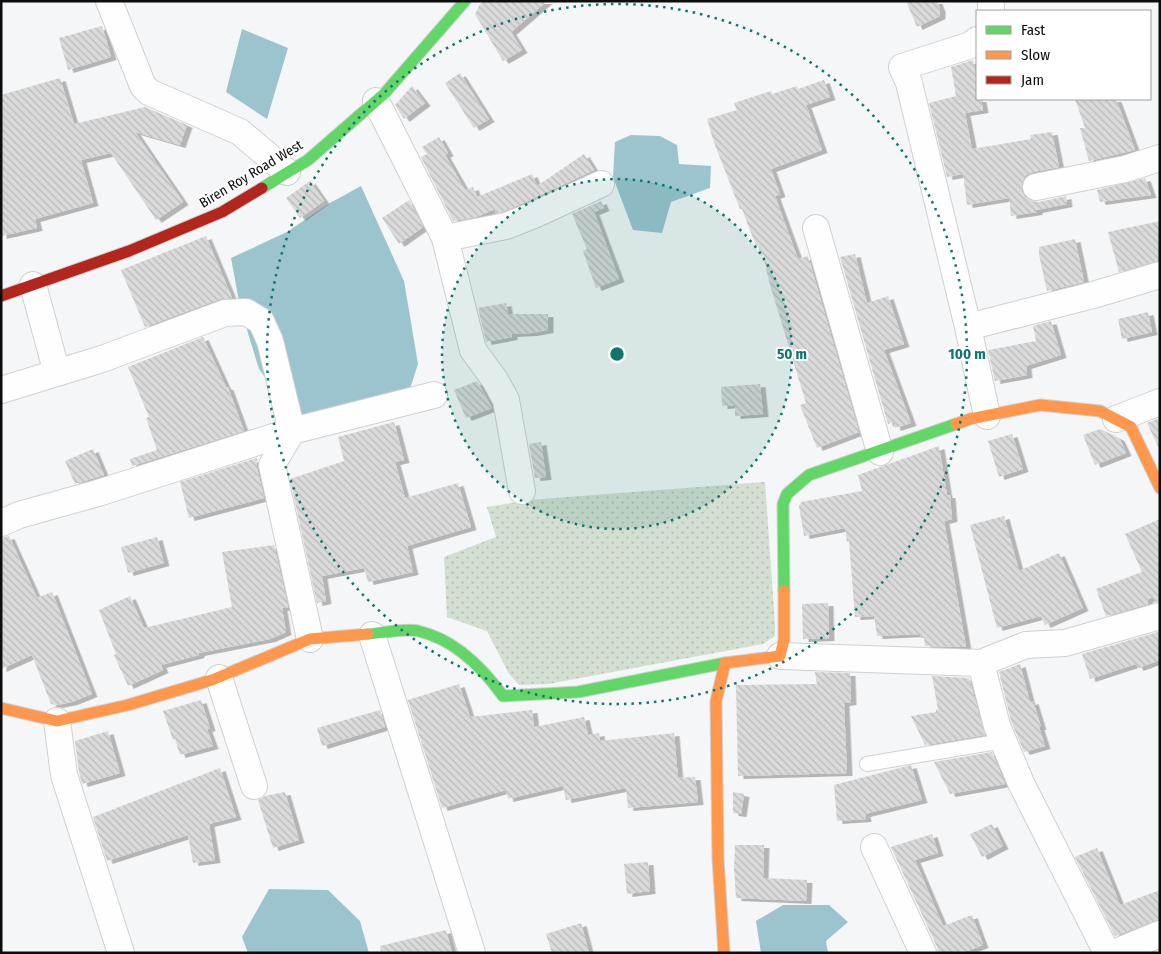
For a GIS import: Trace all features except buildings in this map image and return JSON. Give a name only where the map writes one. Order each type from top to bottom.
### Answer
[{"type":"street","points":[[109,1],[143,86],[149,92],[240,132],[287,172]]},
{"type":"street","name":"Biren Roy Road West","points":[[1,296],[130,251],[222,212],[308,160],[384,94],[466,1]]},
{"type":"street","points":[[976,41],[971,45],[902,67],[908,83],[968,327],[987,416]]},
{"type":"street","points":[[376,101],[445,238],[473,350],[495,380],[506,400],[522,491]]},
{"type":"street","points":[[1036,187],[1125,169],[1160,158]]},
{"type":"street","points":[[445,238],[506,226],[601,184]]},
{"type":"street","points":[[816,228],[880,452]]},
{"type":"street","points":[[968,327],[1093,295],[1160,274]]},
{"type":"street","points":[[33,285],[57,373]]},
{"type":"street","points":[[1,390],[102,359],[225,313],[246,312],[261,321],[270,341],[292,431],[272,465],[310,639]]},
{"type":"street","points":[[1,523],[292,431],[434,395]]},
{"type":"street","points":[[1116,419],[1160,402]]},
{"type":"street","points":[[780,656],[784,640],[783,504],[788,494],[809,475],[880,452],[970,419],[1040,405],[1100,411],[1131,427],[1160,488]]},
{"type":"street","points":[[1,708],[57,721],[128,705],[219,678],[310,639],[336,636],[372,635],[417,630],[450,643],[486,673],[504,696],[578,692],[725,663],[780,656],[981,663],[1026,645],[1065,643],[1160,616]]},
{"type":"street","points":[[372,635],[472,953]]},
{"type":"street","points":[[724,953],[718,859],[716,701],[725,663]]},
{"type":"street","points":[[981,663],[997,726],[1021,784],[1107,953]]},
{"type":"street","points":[[219,678],[254,786]]},
{"type":"street","points":[[57,721],[64,775],[121,953]]},
{"type":"street","points":[[874,847],[923,953]]},
{"type":"street","points":[[1114,953],[1160,934]]},
{"type":"lane","points":[[866,764],[1003,741]]},
{"type":"green space","points":[[765,482],[775,636],[763,644],[548,684],[519,685],[509,674],[487,631],[447,617],[444,557],[496,537],[487,507],[529,500]]},
{"type":"water","points":[[242,29],[288,48],[267,119],[226,92]]},
{"type":"water","points":[[631,135],[660,136],[677,145],[679,164],[711,166],[710,188],[671,202],[662,233],[633,230],[613,177],[615,142]]},
{"type":"water","points":[[361,186],[404,281],[418,364],[406,401],[294,417],[259,369],[240,307],[231,258],[287,232],[330,203]]},
{"type":"water","points":[[269,889],[328,890],[360,921],[369,953],[248,953],[242,937]]},
{"type":"water","points":[[783,905],[829,905],[848,922],[826,941],[828,953],[761,953],[756,921]]},
{"type":"traffic: fast","points":[[262,188],[308,160],[384,94],[465,1]]},
{"type":"traffic: fast","points":[[784,591],[783,504],[787,494],[809,475],[956,424]]},
{"type":"traffic: fast","points":[[368,634],[413,630],[444,640],[476,665],[503,696],[578,692],[725,663]]},
{"type":"traffic: slow","points":[[956,424],[970,419],[1040,405],[1100,411],[1131,427],[1160,488]]},
{"type":"traffic: slow","points":[[724,953],[718,859],[716,701],[725,663],[780,656],[784,640],[784,591]]},
{"type":"traffic: slow","points":[[1,708],[57,721],[128,705],[212,680],[310,639],[368,634]]},
{"type":"traffic: jam","points":[[1,296],[129,251],[222,212],[262,188]]}]
